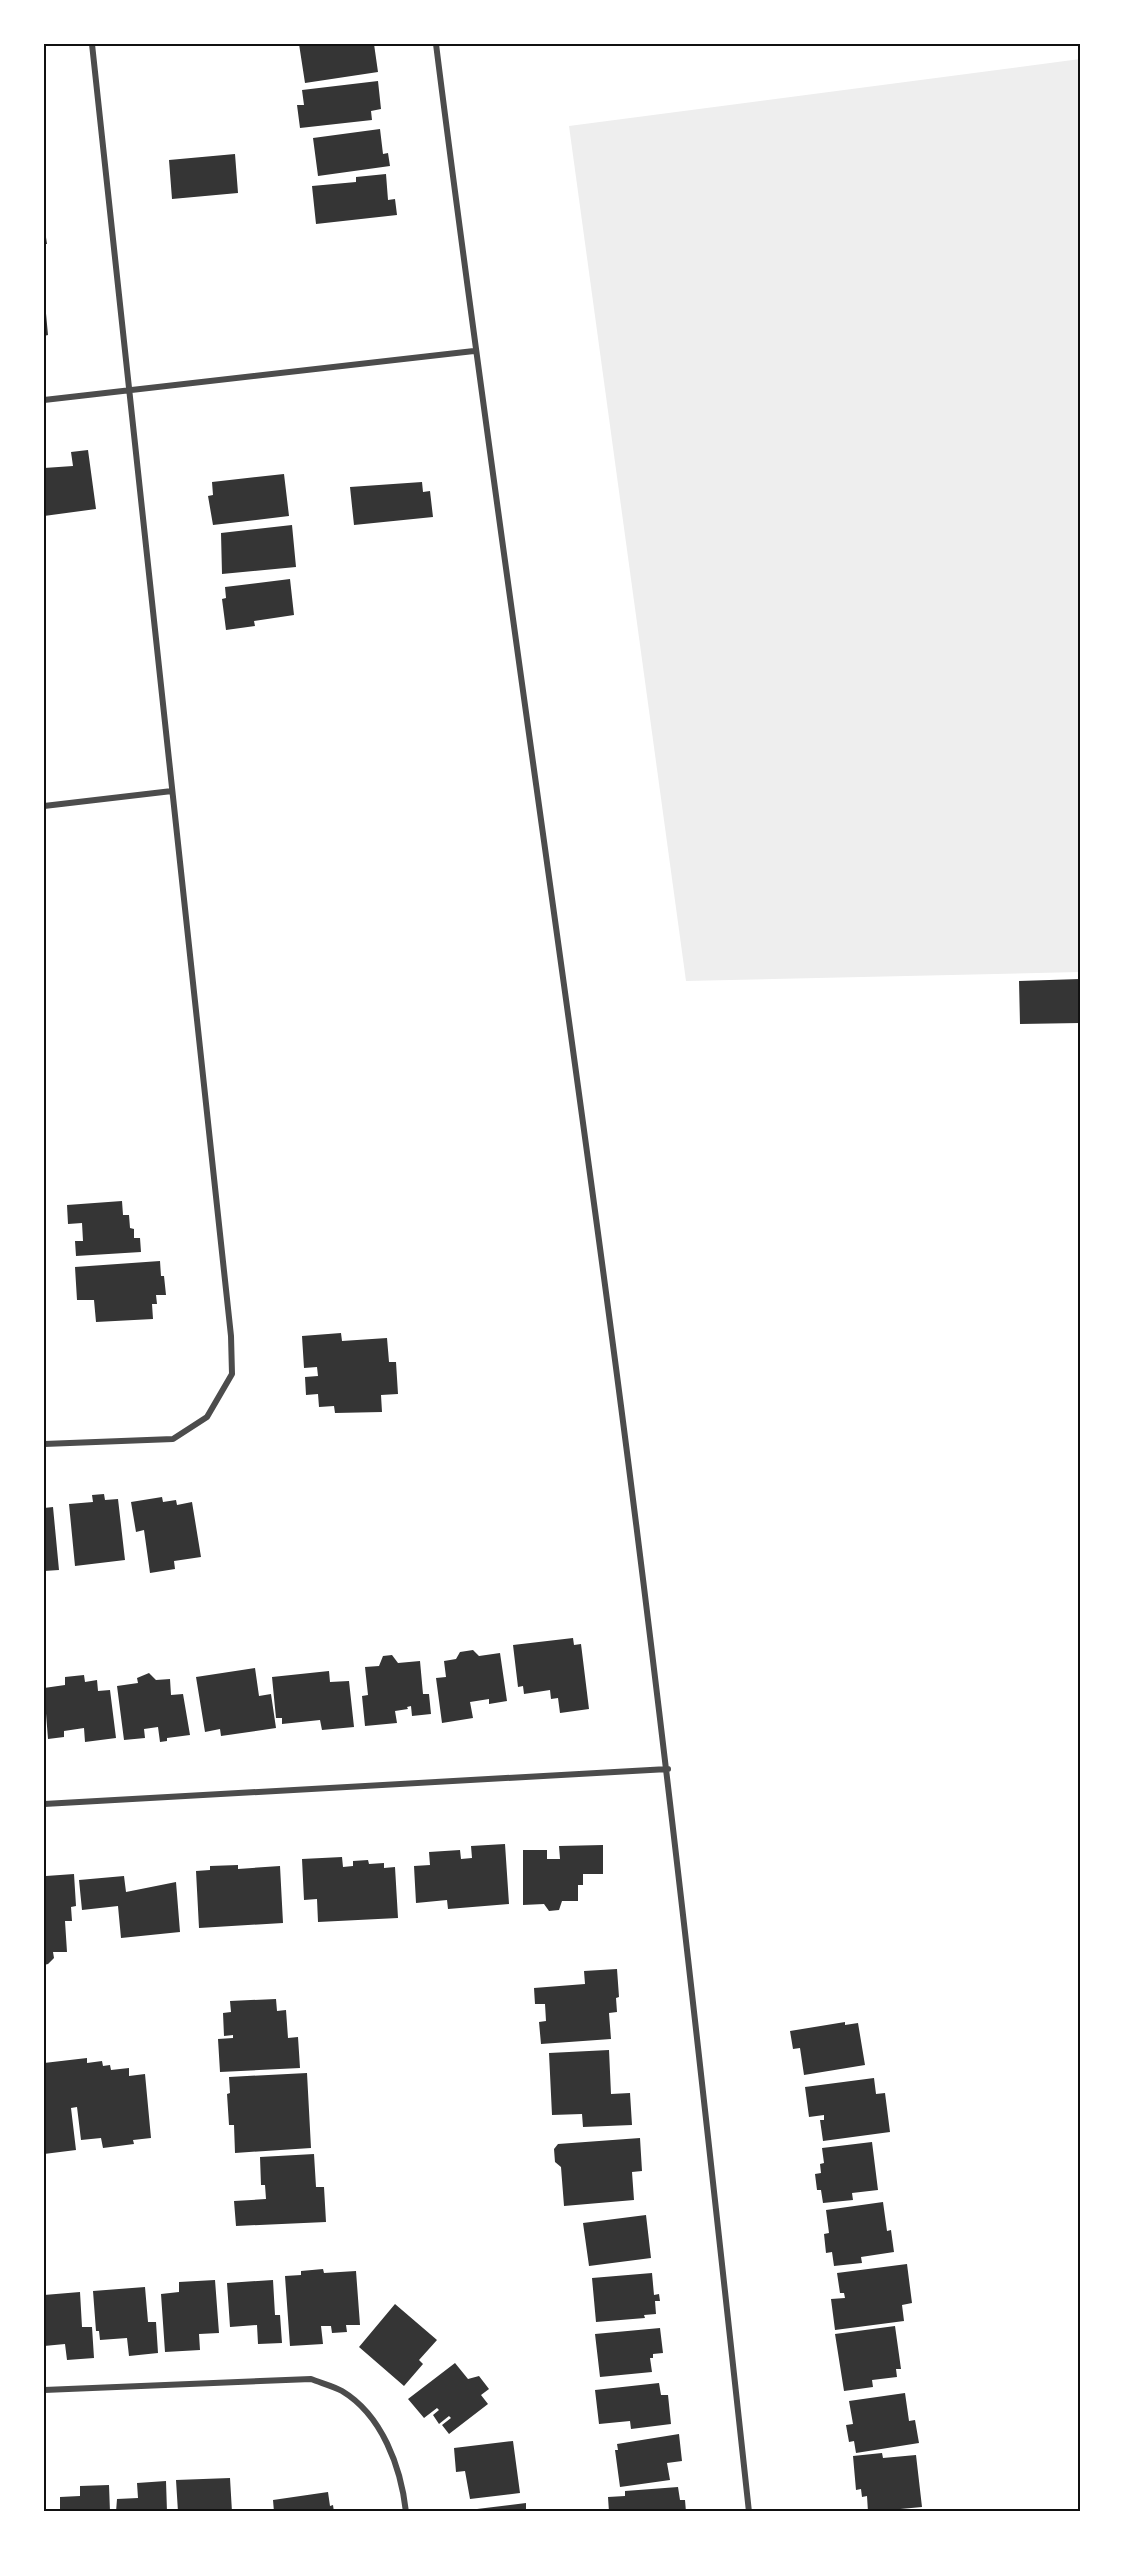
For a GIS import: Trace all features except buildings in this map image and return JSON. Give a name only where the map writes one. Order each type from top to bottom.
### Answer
[{"type":"street","points":[[44,1444],[173,1439],[207,1417],[232,1374],[229,1324],[92,44]]},
{"type":"street","points":[[436,44],[474,351],[616,1363],[668,1769],[749,2511]]},
{"type":"street","points":[[44,400],[474,351]]},
{"type":"street","points":[[44,806],[172,791]]},
{"type":"street","points":[[44,1804],[668,1769]]},
{"type":"street","points":[[44,2390],[311,2379],[342,2391],[368,2413],[389,2446],[406,2511]]},
{"type":"shaded area","points":[[1080,59],[1080,972],[686,981],[569,126]]}]
